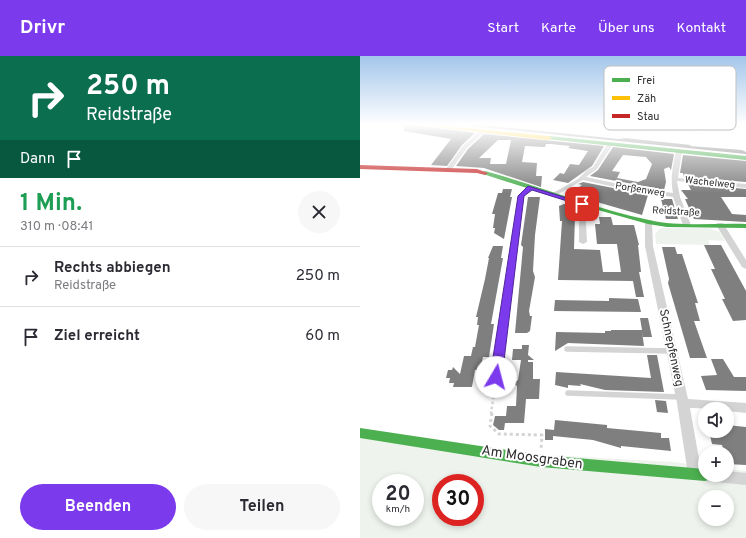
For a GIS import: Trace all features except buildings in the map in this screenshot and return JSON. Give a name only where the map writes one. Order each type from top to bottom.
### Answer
[{"type":"street","points":[[449,169],[465,147]]},
{"type":"street","points":[[553,195],[582,178],[589,171],[595,168],[608,147]]},
{"type":"street","points":[[644,147],[746,158]]},
{"type":"street","name":"Porßenweg","points":[[679,151],[674,169],[675,195],[687,225]]},
{"type":"street","name":"Reidstraße","points":[[360,167],[477,171],[582,204],[648,222],[687,225],[746,226]]},
{"type":"street","name":"Porßenweg","points":[[582,178],[633,189],[675,195]]},
{"type":"street","name":"Wachelweg","points":[[674,179],[746,186]]},
{"type":"street","points":[[496,377],[521,196],[531,188]]},
{"type":"street","points":[[582,204],[582,242]]},
{"type":"street","name":"Schnepfenweg","points":[[648,222],[649,246],[683,400],[698,459]]},
{"type":"street","points":[[720,225],[746,267]]},
{"type":"street","points":[[683,400],[746,408]]},
{"type":"street","name":"Am Moosgraben","points":[[360,433],[541,461],[698,475]]},
{"type":"street","name":"Am Moosgraben","points":[[734,478],[746,479]]},
{"type":"lane","points":[[567,349],[672,352]]},
{"type":"lane","points":[[568,393],[683,400]]},
{"type":"path","points":[[496,377],[490,426],[499,434],[542,435],[541,461]]},
{"type":"shaded area","points":[[710,228],[719,232],[725,241],[708,240],[710,245],[656,244],[655,234],[659,229]]},
{"type":"shaded area","points":[[360,428],[546,455],[674,462],[698,465],[698,482],[734,482],[734,470],[746,471],[746,538],[360,538]]},
{"type":"traffic: fast","points":[[643,147],[746,158]]},
{"type":"traffic: fast","points":[[485,173],[582,204],[648,222],[667,225],[746,226]]},
{"type":"traffic: fast","points":[[360,433],[541,461],[698,474]]},
{"type":"traffic: jam","points":[[360,167],[477,171],[485,173]]},
{"type":"route","points":[[496,377],[521,196],[531,188],[582,204]]}]
